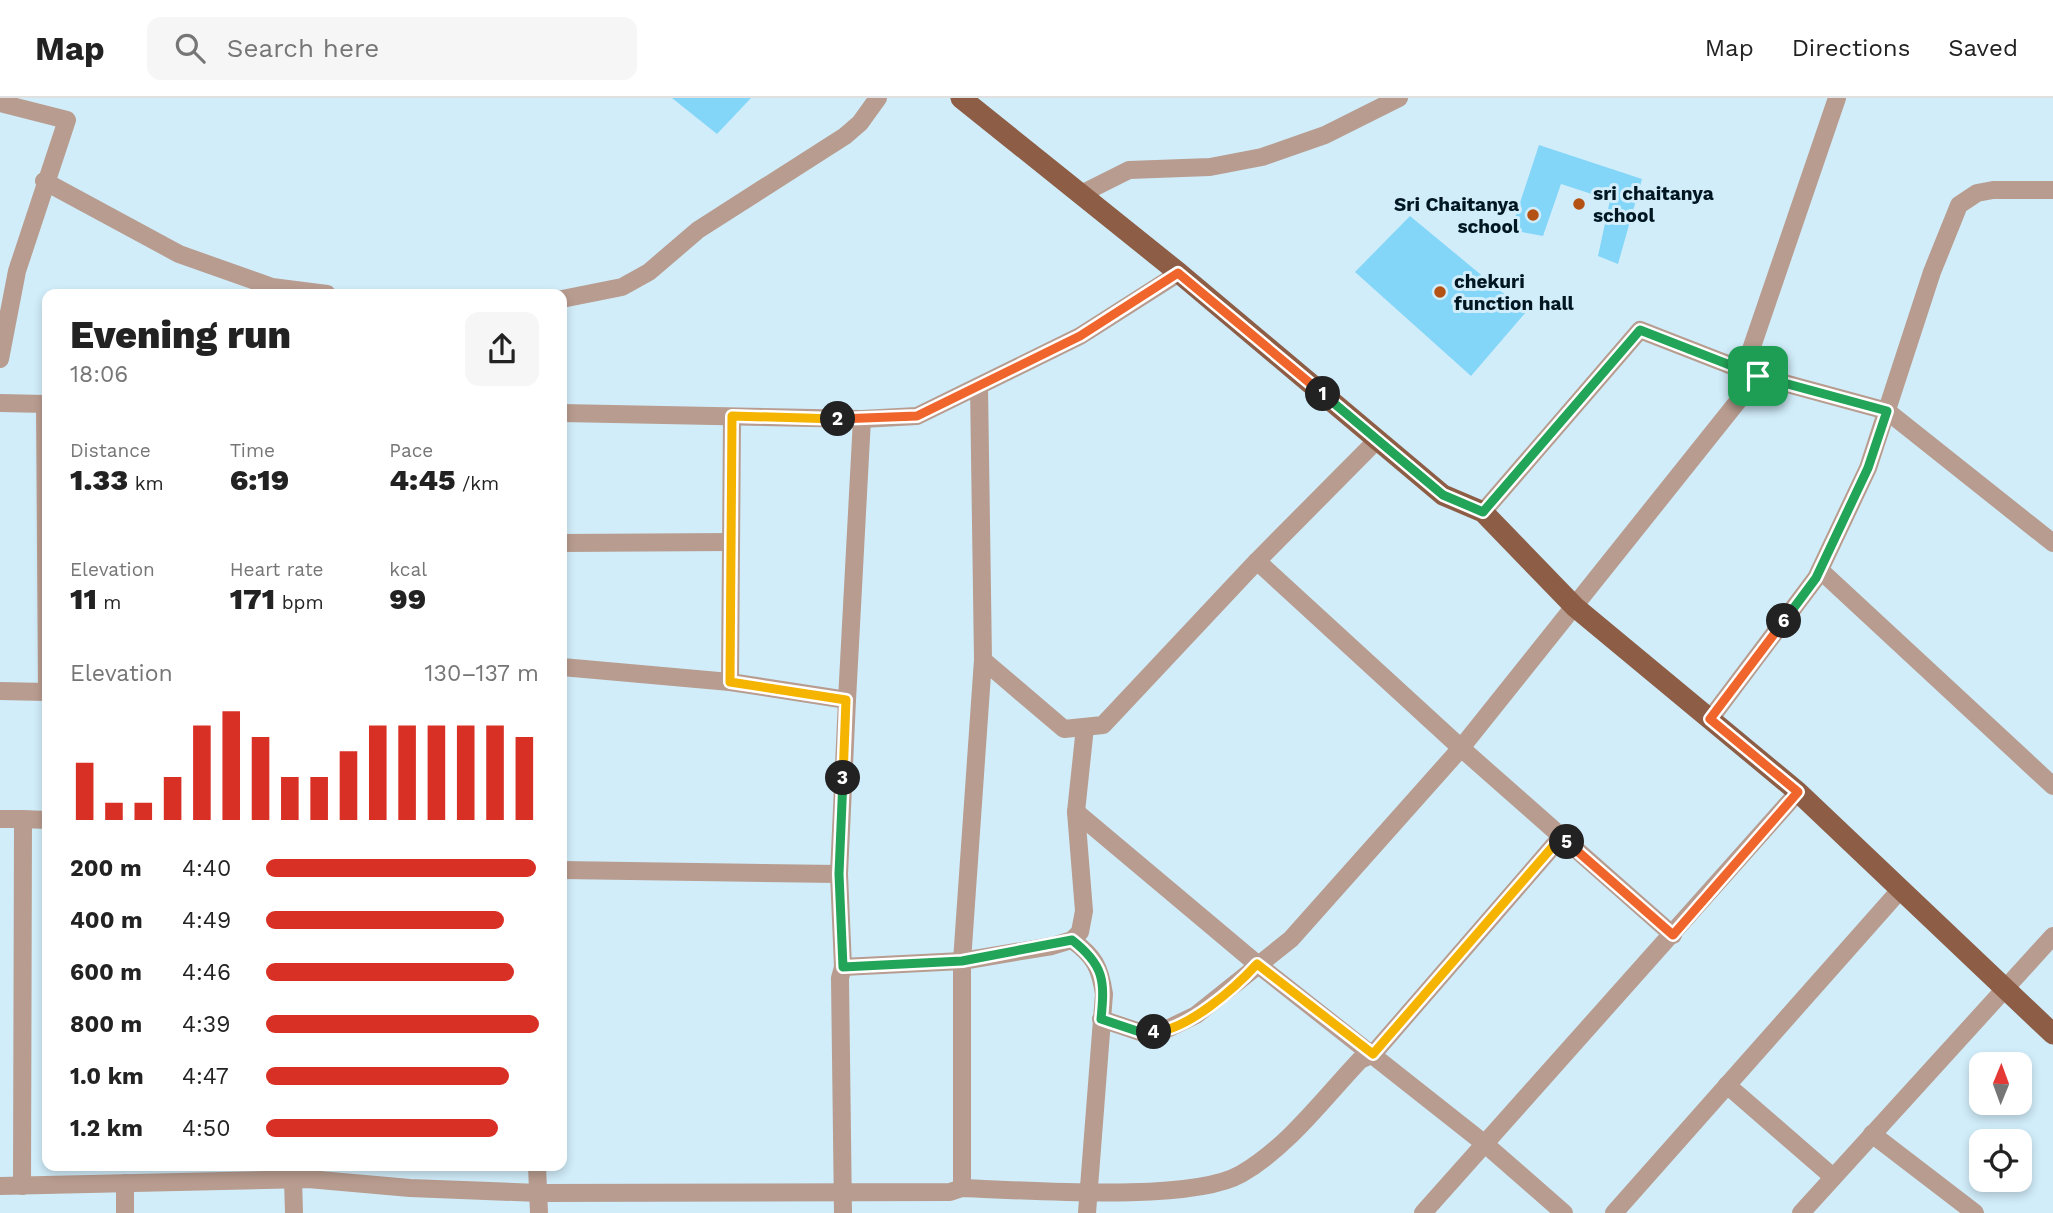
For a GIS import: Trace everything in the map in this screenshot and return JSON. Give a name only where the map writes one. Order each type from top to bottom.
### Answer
[{"type":"main road","points":[[961,98],[1178,273],[1443,495],[1483,512],[1575,607],[1798,792],[2053,1034]]},
{"type":"street","points":[[567,298],[622,287],[649,272],[698,230],[845,136],[860,122],[878,98]]},
{"type":"street","points":[[1081,194],[1129,170],[1210,167],[1262,157],[1325,135],[1399,98]]},
{"type":"street","points":[[1101,1019],[1143,1033],[1161,1032],[1196,1015],[1241,982],[1257,964],[1291,939],[1461,748],[1575,607],[1751,373],[1837,98]]},
{"type":"street","points":[[0,103],[66,120],[17,271],[0,359]]},
{"type":"street","points":[[44,181],[179,254],[272,287],[288,289]]},
{"type":"street","points":[[1710,719],[1820,570],[1868,468],[1932,272],[1959,205],[1977,193],[1993,190],[2053,190]]},
{"type":"street","points":[[567,413],[862,419],[917,416],[1080,336],[1178,273]]},
{"type":"street","points":[[1483,512],[1640,330],[1751,373],[1887,411],[2053,543]]},
{"type":"street","points":[[961,1188],[962,961],[984,660],[979,386]]},
{"type":"street","points":[[0,403],[42,404]]},
{"type":"street","points":[[730,682],[732,416]]},
{"type":"street","points":[[843,1213],[840,978],[843,967],[839,874],[862,419]]},
{"type":"street","points":[[984,660],[1064,729],[1103,725],[1257,561],[1377,440]]},
{"type":"street","points":[[567,543],[731,542]]},
{"type":"street","points":[[1257,561],[1461,748],[1673,935]]},
{"type":"street","points":[[1820,570],[2053,786]]},
{"type":"street","points":[[567,667],[730,682],[846,700]]},
{"type":"street","points":[[0,691],[42,692]]},
{"type":"street","points":[[843,967],[962,961],[1072,940],[1080,932],[1084,911],[1076,812],[1085,727]]},
{"type":"street","points":[[1423,1213],[1798,792]]},
{"type":"street","points":[[1076,812],[1257,964],[1485,1144],[1564,1213]]},
{"type":"street","points":[[0,819],[42,820]]},
{"type":"street","points":[[22,1186],[23,819]]},
{"type":"street","points":[[0,1186],[125,1183],[172,1174],[303,1174],[410,1188],[539,1193],[950,1192],[961,1188],[1087,1191],[1190,1188],[1217,1184],[1241,1174],[1273,1151],[1360,1060],[1373,1054],[1561,837]]},
{"type":"street","points":[[567,870],[839,874]]},
{"type":"street","points":[[1614,1213],[1901,889]]},
{"type":"street","points":[[1801,1213],[2053,936]]},
{"type":"street","points":[[1072,940],[1093,956],[1100,971],[1104,994],[1087,1213]]},
{"type":"street","points":[[1727,1086],[1833,1177]]},
{"type":"street","points":[[1872,1134],[1976,1213]]},
{"type":"street","points":[[537,1171],[539,1213]]},
{"type":"street","points":[[294,1213],[303,1174]]},
{"type":"street","points":[[125,1183],[125,1213]]},
{"type":"building","points":[[672,98],[751,98],[717,134]]},
{"type":"building","name":"Sri Chaitanya school","points":[[1539,145],[1642,179],[1618,264],[1598,256],[1610,200],[1561,184],[1543,236],[1511,230]]},
{"type":"building","name":"chekuri function hall","points":[[1410,216],[1526,312],[1471,376],[1355,272]]},
{"type":"place","name":"sri chaitanya school","points":[[1579,204]]},
{"type":"place","name":"Sri Chaitanya school","points":[[1533,215]]},
{"type":"place","name":"chekuri function hall","points":[[1440,292]]},
{"type":"route","points":[[1178,273],[1443,495],[1483,512],[1640,330],[1758,376],[1887,411],[1868,468],[1816,578],[1710,719],[1798,792],[1673,935],[1561,837],[1373,1054],[1257,964],[1241,982],[1196,1015],[1161,1032],[1143,1033],[1101,1019],[1104,994],[1100,971],[1093,956],[1072,940],[1052,946],[962,961],[843,967],[839,874],[846,700],[730,682],[732,416],[862,419],[917,416],[1080,336],[1178,273]]}]
